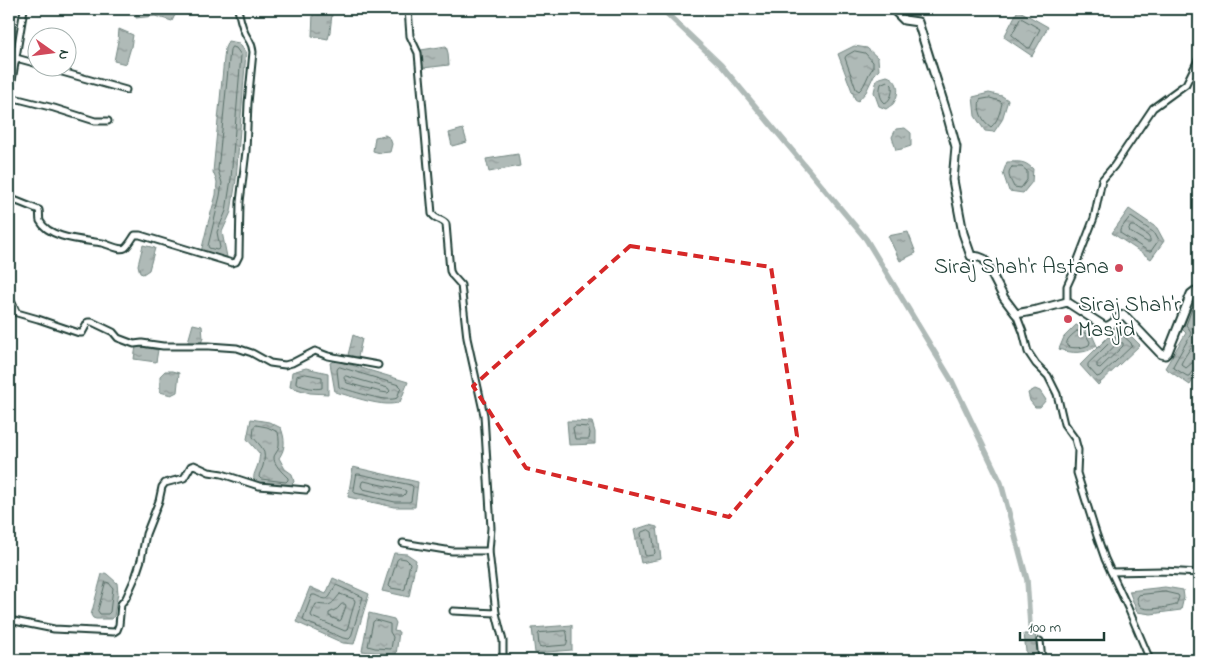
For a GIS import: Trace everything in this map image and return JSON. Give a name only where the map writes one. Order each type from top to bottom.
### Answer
[{"type":"street","points":[[24,9],[9,98],[54,108],[95,121],[108,121]]},
{"type":"street","points":[[9,198],[39,210],[41,222],[50,231],[69,238],[104,243],[120,249],[125,248],[135,235],[140,235],[232,263],[236,262],[239,256],[240,202],[246,151],[253,52],[252,44],[247,37],[238,9]]},
{"type":"street","points":[[408,9],[410,36],[418,53],[432,214],[435,218],[446,224],[450,271],[461,285],[467,338],[484,414],[491,528],[489,551],[496,613],[503,641],[503,660]]},
{"type":"street","points":[[893,9],[904,20],[918,23],[947,114],[956,147],[953,180],[963,233],[971,256],[984,259],[1004,298],[1016,314],[1028,352],[1036,364],[1048,376],[1057,394],[1064,424],[1075,438],[1078,450],[1079,478],[1100,544],[1150,660]]},
{"type":"street","points":[[16,58],[28,61]]},
{"type":"street","points":[[1068,302],[1067,286],[1094,218],[1102,180],[1114,166],[1153,108],[1186,84],[1199,58]]},
{"type":"street","points":[[78,76],[126,90]]},
{"type":"street","points":[[1016,314],[1068,302],[1104,326],[1110,326],[1121,315],[1124,315],[1161,354],[1165,355],[1168,352],[1191,294],[1194,291],[1199,293]]},
{"type":"street","points":[[9,299],[17,313],[82,334],[88,322],[92,322],[113,332],[118,338],[134,344],[237,348],[270,362],[285,365],[315,351],[328,356],[378,366]]},
{"type":"street","points":[[9,620],[54,629],[114,632],[117,630],[121,604],[126,598],[135,578],[146,534],[159,501],[162,487],[165,483],[184,478],[191,466],[198,466],[209,472],[222,474],[259,486],[306,490]]},
{"type":"street","points":[[402,543],[452,551],[489,551]]},
{"type":"street","points":[[1111,572],[1163,571],[1199,573]]},
{"type":"street","points":[[453,611],[496,613]]},
{"type":"street","points":[[1040,641],[1042,660]]},
{"type":"highlighted area","points":[[630,246],[771,267],[797,436],[729,517],[526,468],[473,386]]},
{"type":"water","points":[[136,9],[178,9],[172,21],[155,16],[136,18]]},
{"type":"water","points":[[1018,10],[1048,27],[1032,56],[1004,37]]},
{"type":"water","points":[[313,13],[332,14],[328,39],[312,36]]},
{"type":"water","points":[[119,29],[133,35],[126,64],[114,61]]},
{"type":"water","points":[[228,41],[239,43],[246,53],[236,180],[231,212],[222,232],[227,257],[201,252],[216,195],[217,182],[213,172],[225,48]]},
{"type":"water","points":[[446,46],[449,65],[423,68],[421,50]]},
{"type":"water","points":[[854,46],[867,48],[878,58],[879,70],[874,75],[866,92],[858,101],[855,99],[838,54]]},
{"type":"water","points":[[887,76],[894,81],[898,92],[893,104],[886,109],[879,106],[874,92],[877,79]]},
{"type":"water","points":[[989,93],[1002,96],[1008,100],[1002,120],[994,132],[985,131],[975,116],[973,97]]},
{"type":"water","points":[[905,128],[911,133],[911,146],[896,150],[892,137],[896,129]]},
{"type":"water","points":[[463,129],[467,142],[452,146],[449,133]]},
{"type":"water","points":[[385,135],[390,138],[392,144],[390,152],[380,153],[373,151],[375,137]]},
{"type":"water","points":[[518,154],[520,166],[489,172],[486,159]]},
{"type":"water","points":[[1007,162],[1024,163],[1033,169],[1032,182],[1023,193],[1009,191],[1003,173]]},
{"type":"water","points":[[1129,209],[1157,228],[1164,241],[1151,259],[1112,233]]},
{"type":"water","points":[[908,232],[916,253],[900,261],[888,236]]},
{"type":"water","points":[[143,245],[155,248],[149,270],[143,274],[140,273],[138,265]]},
{"type":"water","points":[[1190,300],[1199,305],[1199,370],[1190,385],[1165,368],[1186,333],[1180,327]]},
{"type":"water","points":[[193,324],[202,326],[203,338],[200,346],[187,345]]},
{"type":"water","points":[[1076,325],[1089,328],[1097,346],[1088,351],[1078,352],[1059,349],[1064,337]]},
{"type":"water","points":[[1120,325],[1140,345],[1098,385],[1080,365]]},
{"type":"water","points":[[353,335],[362,339],[358,357],[348,355]]},
{"type":"water","points":[[136,346],[158,350],[156,362],[134,359]]},
{"type":"water","points":[[335,360],[408,382],[400,402],[394,404],[377,403],[335,392],[330,363]]},
{"type":"water","points":[[306,368],[328,373],[328,394],[310,393],[290,387],[292,372]]},
{"type":"water","points":[[165,371],[179,373],[177,392],[171,395],[160,392],[160,376]]},
{"type":"water","points":[[1035,389],[1040,391],[1046,400],[1040,407],[1035,407],[1030,401],[1028,393]]},
{"type":"water","points":[[251,419],[269,422],[281,428],[284,443],[283,451],[279,458],[285,469],[292,474],[294,482],[288,488],[255,483],[254,476],[260,454],[247,439]]},
{"type":"water","points":[[567,421],[592,422],[595,432],[595,444],[569,445]]},
{"type":"water","points":[[353,467],[418,482],[415,507],[394,507],[348,497]]},
{"type":"water","points":[[649,525],[657,527],[661,559],[641,563],[634,530]]},
{"type":"water","points":[[394,553],[407,554],[416,560],[409,597],[382,591]]},
{"type":"water","points":[[105,573],[117,583],[118,593],[114,616],[112,619],[96,619],[91,615],[102,574]]},
{"type":"water","points":[[333,578],[369,594],[354,644],[343,643],[296,622],[310,587],[326,594]]},
{"type":"water","points":[[1165,587],[1183,590],[1184,597],[1181,610],[1151,614],[1137,612],[1129,591]]},
{"type":"water","points":[[369,613],[394,619],[396,623],[394,631],[399,632],[396,655],[362,651]]},
{"type":"water","points":[[572,625],[572,650],[535,653],[532,628]]},
{"type":"water","points":[[1024,634],[1035,634],[1039,660],[1027,660]]},
{"type":"waterway","points":[[662,9],[721,65],[866,239],[952,381],[1001,483],[1027,580],[1031,640]]},
{"type":"place","name":"Siraj Shah'r Astana","points":[[1119,268]]},
{"type":"place","name":"Siraj Shah'r Masjid","points":[[1068,319]]}]
